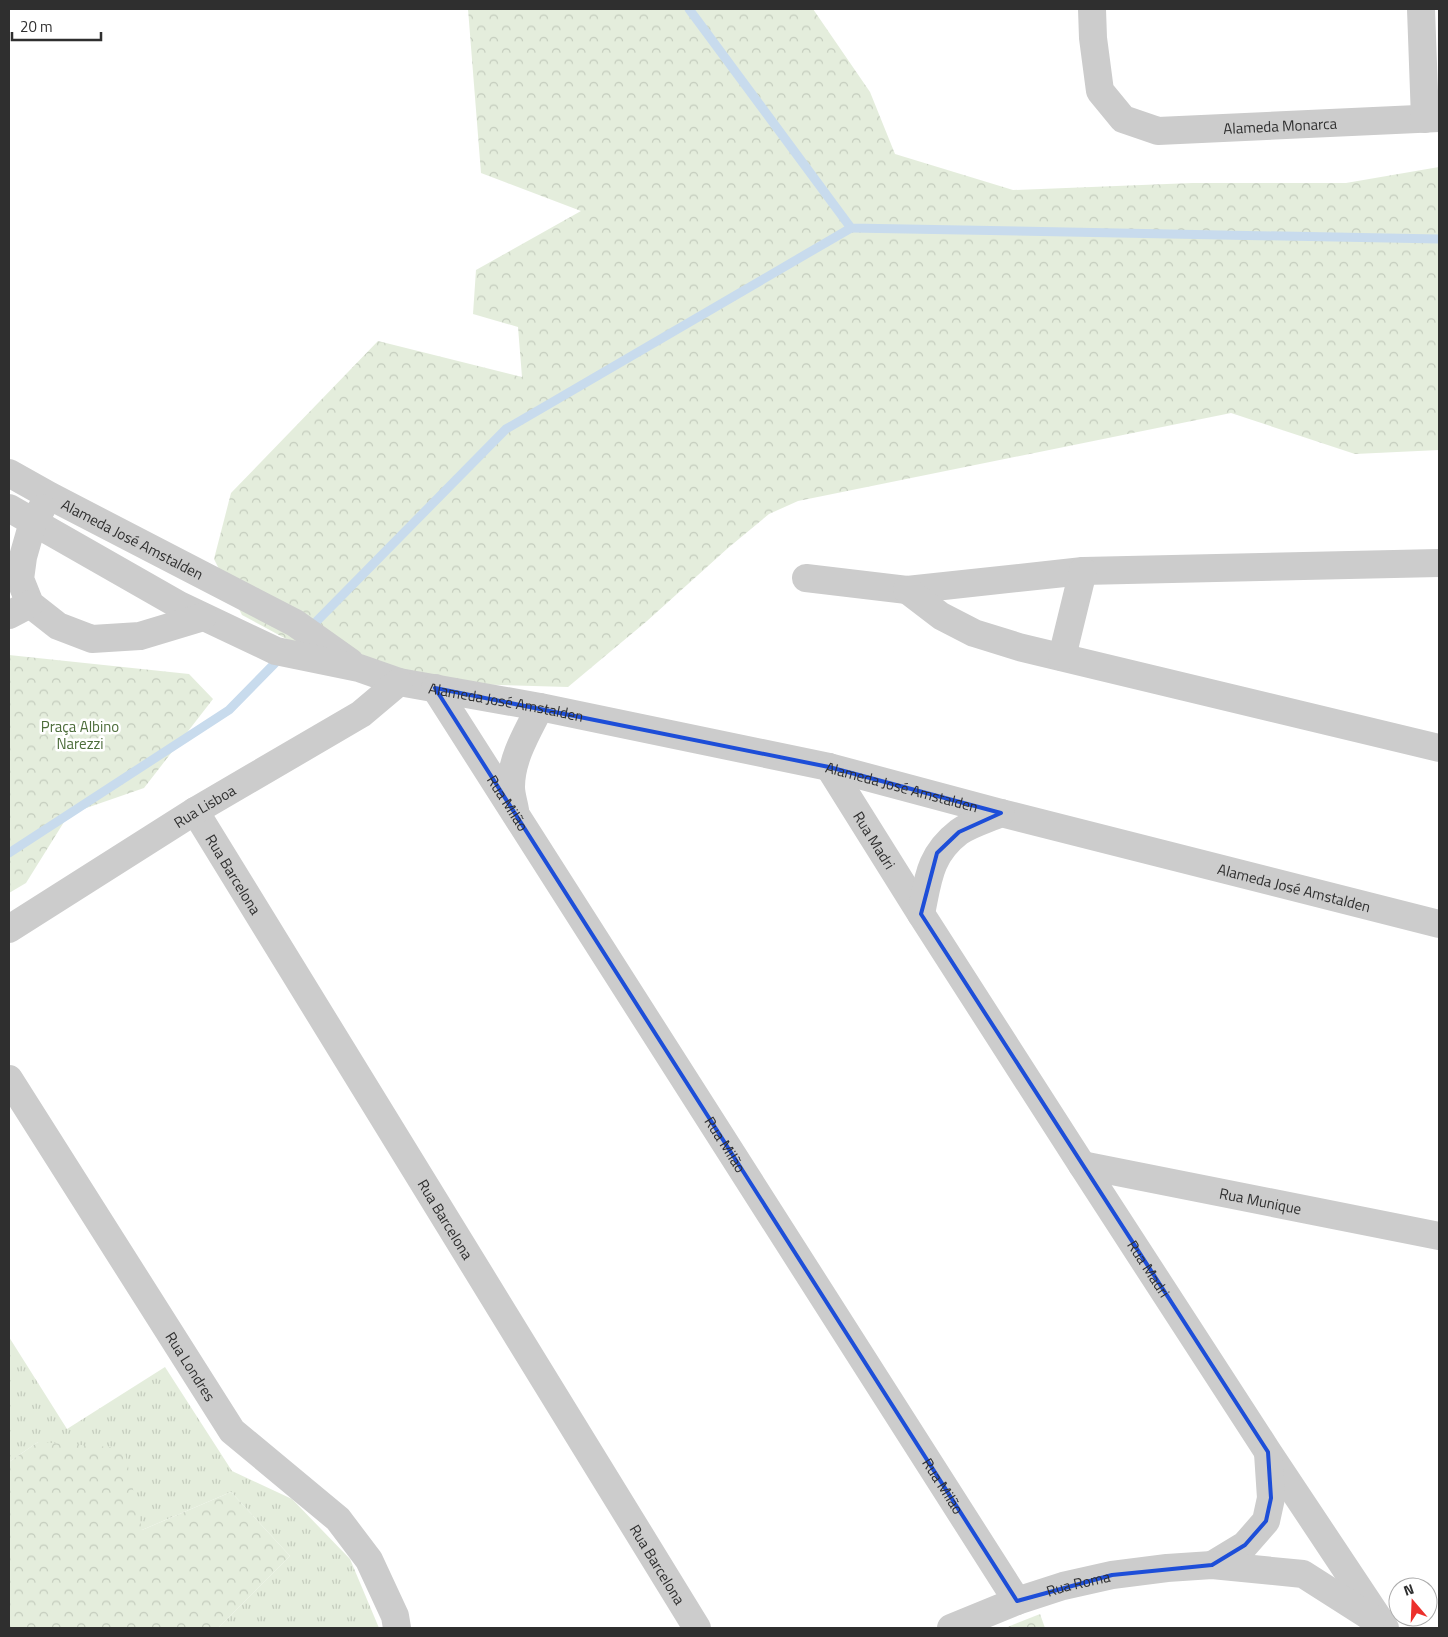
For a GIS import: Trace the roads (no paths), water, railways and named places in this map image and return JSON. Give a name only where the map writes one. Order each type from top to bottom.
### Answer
[{"type":"street","name":"Alameda Monarca","points":[[1092,9],[1093,38],[1100,91],[1123,119],[1158,131],[1432,119]]},
{"type":"street","points":[[1421,9],[1432,119]]},
{"type":"street","name":"Alameda José Amstalden","points":[[9,472],[50,496],[295,623],[359,668]]},
{"type":"street","points":[[50,496],[33,522],[23,557],[20,579],[20,609],[92,639],[140,636],[203,616]]},
{"type":"street","name":"Alameda José Amstalden","points":[[9,508],[179,605],[276,651],[359,668],[399,682],[540,707],[829,767],[1001,813],[1439,924]]},
{"type":"street","points":[[806,578],[907,590],[1083,571],[1439,563]]},
{"type":"street","points":[[1062,657],[1083,571]]},
{"type":"street","points":[[179,605],[198,573]]},
{"type":"street","points":[[907,590],[941,616],[974,633],[1019,648],[1439,748]]},
{"type":"street","name":"Rua Lisboa","points":[[9,929],[195,811],[361,714],[399,682]]},
{"type":"street","name":"Rua Milão","points":[[435,688],[1017,1601]]},
{"type":"street","points":[[515,812],[511,786],[516,761],[523,741],[540,707]]},
{"type":"street","name":"Rua Madri","points":[[829,767],[1082,1165],[1382,1625]]},
{"type":"street","name":"Rua Barcelona","points":[[195,811],[697,1628]]},
{"type":"street","points":[[921,914],[929,872],[937,853],[960,832],[1001,813]]},
{"type":"street","name":"Rua Londres","points":[[9,1079],[232,1431],[338,1519],[369,1560],[395,1616],[397,1628]]},
{"type":"street","name":"Rua Munique","points":[[1082,1165],[1439,1236]]},
{"type":"street","name":"Rua Roma","points":[[1212,1565],[1245,1545],[1266,1521],[1271,1498],[1268,1452]]},
{"type":"street","name":"Rua Roma","points":[[951,1628],[1017,1601],[1063,1586],[1112,1575],[1212,1565],[1303,1574],[1382,1625]]},
{"type":"waterway","points":[[689,9],[851,228],[1439,239]]},
{"type":"waterway","points":[[308,630],[506,429],[851,228]]},
{"type":"waterway","points":[[9,853],[229,710],[281,657]]},
{"type":"park label","name":"Praça Albino Narezzi","points":[[80,734]]}]
